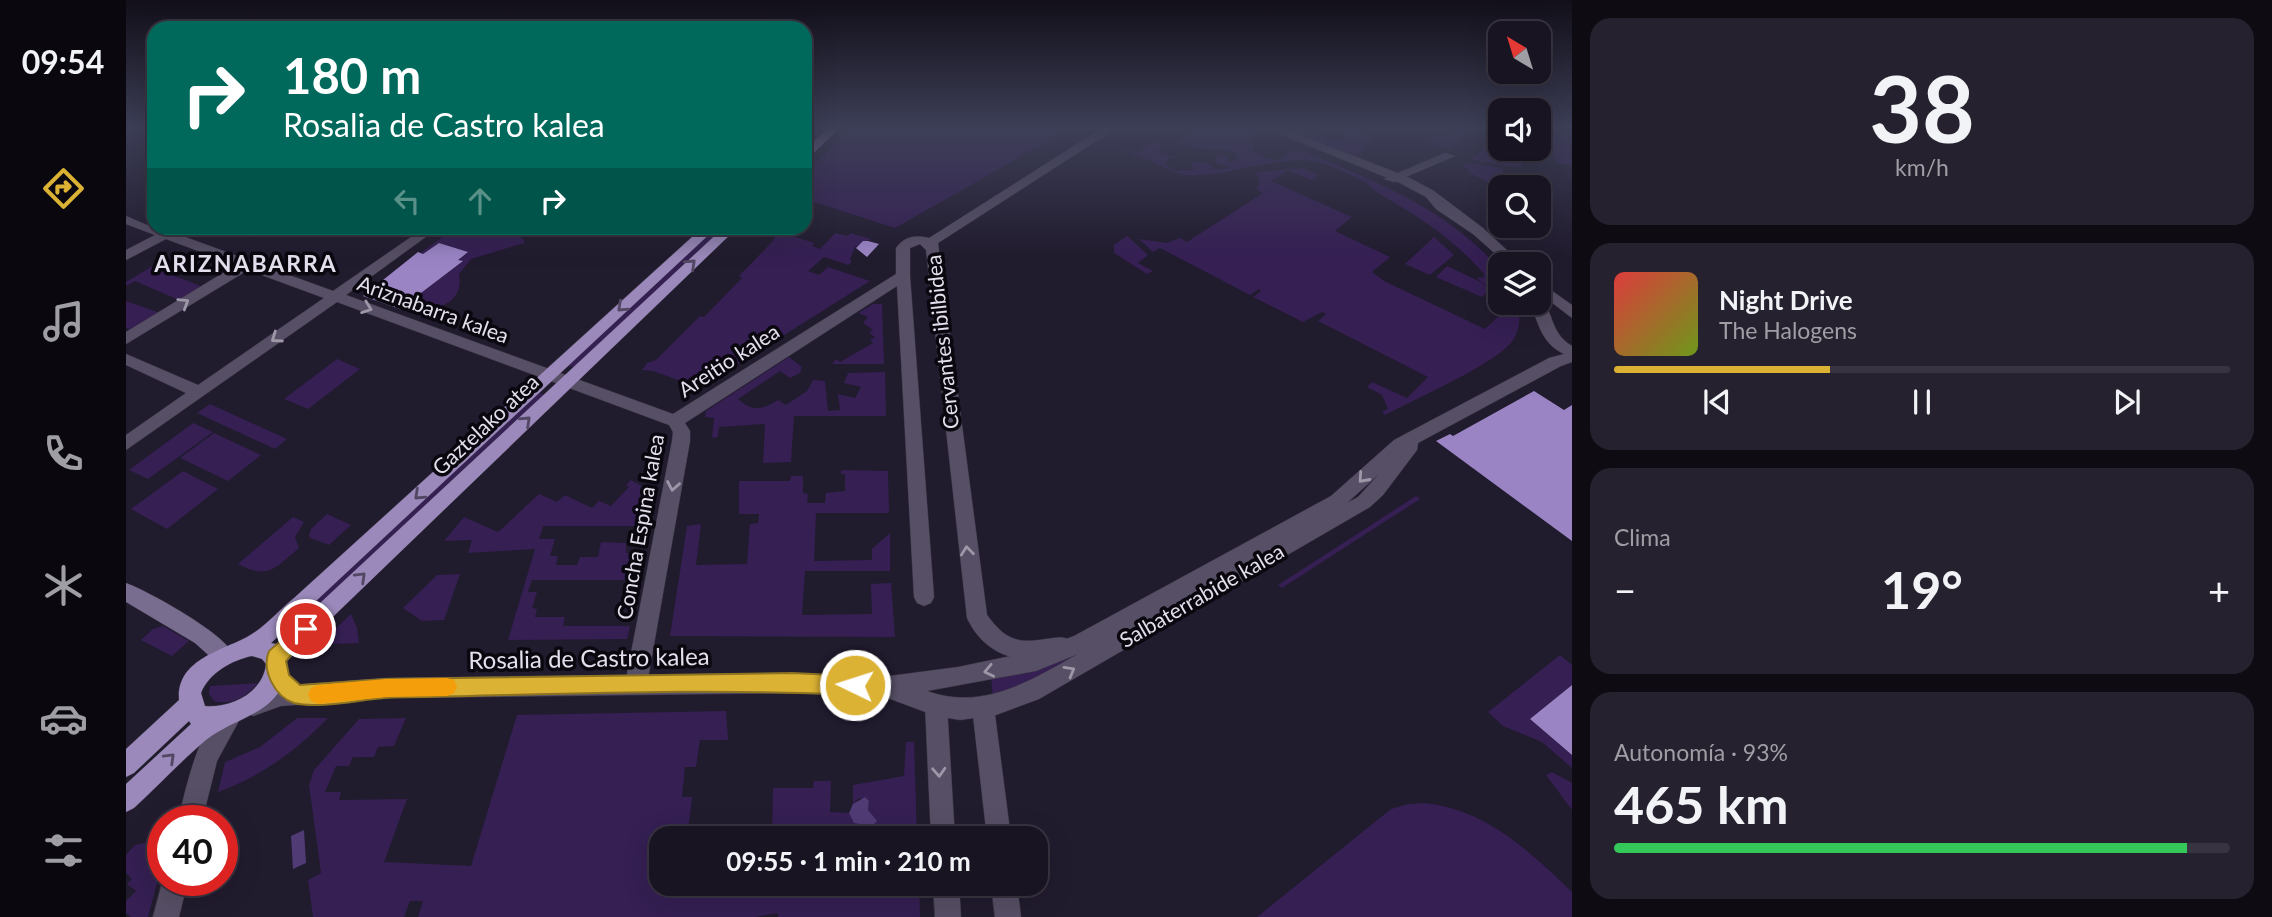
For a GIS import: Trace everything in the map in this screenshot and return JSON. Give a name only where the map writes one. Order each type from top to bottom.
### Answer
[{"type":"main road","name":"Gaztelako atea","points":[[252,646],[701,235]]},
{"type":"main road","name":"Gaztelako atea","points":[[276,665],[723,235]]},
{"type":"main road","points":[[126,592],[202,636],[223,655]]},
{"type":"main road","points":[[126,765],[190,705],[195,682],[206,667],[223,655],[252,646],[271,651],[276,665],[266,692],[252,706],[223,718],[196,734],[126,800]]},
{"type":"main road","points":[[190,705],[199,716],[223,718]]},
{"type":"street","points":[[936,240],[1046,170]]},
{"type":"street","points":[[1372,170],[1393,178],[1450,211],[1502,252]]},
{"type":"street","points":[[1393,178],[1414,170]]},
{"type":"street","name":"Ariznabarra kalea","points":[[126,220],[147,225]]},
{"type":"street","points":[[126,256],[164,235]]},
{"type":"street","name":"Ariznabarra kalea","points":[[180,235],[247,264],[568,382]]},
{"type":"street","points":[[126,443],[422,235]]},
{"type":"street","name":"Cervantes ibilbidea","points":[[924,597],[903,276],[905,245],[922,240],[932,245],[976,618],[996,641],[1013,651],[1082,643]]},
{"type":"street","points":[[126,339],[247,264]]},
{"type":"street","name":"Areitio kalea","points":[[568,382],[675,421],[903,276]]},
{"type":"street","points":[[1551,297],[1572,316]]},
{"type":"street","points":[[1542,315],[1545,331],[1566,355]]},
{"type":"street","points":[[1545,322],[1572,316]]},
{"type":"street","name":"Salbaterrabide kalea","points":[[958,677],[1036,661],[1082,643],[1337,501],[1353,489],[1389,452],[1566,355]]},
{"type":"street","points":[[126,359],[198,392]]},
{"type":"street","name":"Concha Espina kalea","points":[[636,684],[681,441],[682,431],[675,421]]},
{"type":"street","name":"Salbaterrabide kalea","points":[[972,708],[1031,692],[1364,502],[1377,490],[1416,438]]},
{"type":"street","points":[[276,665],[284,685],[296,694]]},
{"type":"street","name":"Rosalia de Castro kalea","points":[[252,706],[296,694],[410,687],[799,683],[883,687],[958,677]]},
{"type":"street","name":"Rosalia de Castro kalea","points":[[883,687],[911,694],[936,705],[972,708]]},
{"type":"street","points":[[936,705],[942,826]]},
{"type":"street","points":[[972,708],[997,826]]},
{"type":"street","points":[[194,805],[206,757],[223,718]]},
{"type":"street","points":[[166,917],[171,896]]},
{"type":"street","points":[[947,896],[948,917]]},
{"type":"street","points":[[1005,896],[1008,917]]},
{"type":"shaded area","points":[[812,170],[998,170],[895,228],[812,201]]},
{"type":"shaded area","points":[[1171,170],[1177,171],[1235,170],[1215,174],[1183,175]]},
{"type":"shaded area","points":[[1282,170],[1307,170],[1318,175],[1311,180],[1288,170],[1271,181],[1352,217],[1335,231],[1390,257],[1372,272],[1384,281],[1485,329],[1500,315],[1519,315],[1513,340],[1491,359],[1385,415],[1382,412],[1388,409],[1382,395],[1367,387],[1372,382],[1407,398],[1428,377],[1318,321],[1326,314],[1322,312],[1303,322],[1253,297],[1261,291],[1259,289],[1250,295],[1160,248],[1153,252],[1139,239],[1167,243],[1180,238],[1187,242],[1263,193],[1256,189],[1260,182],[1256,172]]},
{"type":"shaded area","points":[[1338,170],[1347,170],[1408,198],[1457,230],[1488,257],[1488,288],[1477,278],[1484,277],[1484,274],[1448,239],[1361,180]]},
{"type":"shaded area","points":[[1503,170],[1505,175],[1488,175],[1488,182],[1467,172]]},
{"type":"shaded area","points":[[835,233],[848,236],[851,233],[871,239],[855,247],[849,265],[824,257],[808,271],[819,275],[828,267],[870,281],[700,388],[653,371],[642,370],[647,363],[656,360],[700,316],[704,317],[742,278],[739,276],[773,241],[773,236],[789,235],[814,243],[812,246],[820,249]]},
{"type":"shaded area","points":[[445,235],[513,235],[524,240],[524,243],[471,259],[459,274],[457,294],[444,305],[435,308],[405,305],[462,262],[458,260],[467,252],[439,243],[423,254],[420,253]]},
{"type":"shaded area","points":[[708,235],[715,235],[574,367],[564,366]]},
{"type":"shaded area","points":[[1127,236],[1148,255],[1138,263],[1153,271],[1147,274],[1114,253],[1114,245]]},
{"type":"shaded area","points":[[1434,237],[1454,255],[1430,275],[1405,264]]},
{"type":"shaded area","points":[[1447,266],[1481,282],[1488,291],[1482,297],[1436,277]]},
{"type":"shaded area","points":[[151,267],[201,286],[179,300],[135,281],[126,286],[126,282]]},
{"type":"shaded area","points":[[126,301],[158,313],[131,330],[126,328]]},
{"type":"shaded area","points":[[873,304],[882,304],[884,364],[832,364],[836,359],[840,362],[873,343],[870,340],[875,337],[869,333],[873,330],[863,323],[868,317],[858,313]]},
{"type":"shaded area","points":[[789,357],[802,367],[800,373],[790,378],[780,371],[738,399],[753,408],[762,408],[778,400],[786,405],[807,391],[813,380],[825,381],[828,411],[840,410],[838,394],[855,398],[861,387],[844,383],[848,373],[885,372],[886,416],[794,416],[791,462],[763,463],[765,424],[719,427],[718,437],[712,438],[714,418],[705,417],[706,411]]},
{"type":"shaded area","points":[[337,359],[360,369],[308,409],[284,399]]},
{"type":"shaded area","points":[[539,393],[545,395],[305,621],[298,617]]},
{"type":"shaded area","points":[[210,404],[287,439],[275,449],[197,413]]},
{"type":"shaded area","points":[[193,423],[213,432],[148,479],[129,470]]},
{"type":"shaded area","points":[[214,433],[261,455],[228,481],[180,458]]},
{"type":"shaded area","points":[[841,470],[888,471],[889,513],[816,513],[814,561],[872,560],[872,549],[890,533],[890,571],[805,571],[802,615],[872,614],[871,584],[891,583],[895,637],[670,636],[687,526],[701,524],[696,565],[747,564],[750,524],[758,523],[759,514],[739,514],[739,481],[790,481],[791,476],[803,476],[803,493],[808,494],[807,503],[825,503],[826,493],[845,491],[845,474],[841,474]]},
{"type":"shaded area","points":[[183,471],[218,489],[167,529],[131,509]]},
{"type":"shaded area","points":[[631,480],[656,494],[649,526],[543,526],[539,539],[555,539],[550,556],[558,556],[556,565],[577,565],[580,557],[598,557],[601,542],[626,543],[626,553],[644,553],[638,580],[532,580],[528,592],[537,592],[532,608],[537,609],[535,617],[565,617],[563,626],[630,626],[627,639],[508,640],[535,549],[468,553],[472,540],[444,541],[464,517],[498,532],[539,494],[557,502],[565,495],[592,508],[599,501],[611,506],[629,487],[626,485]]},
{"type":"shaded area","points":[[1416,496],[1420,499],[1282,588],[1278,585]]},
{"type":"shaded area","points":[[327,514],[351,525],[329,545],[310,538],[309,535],[311,529]]},
{"type":"shaded area","points":[[293,517],[304,522],[295,537],[299,548],[284,561],[265,571],[238,564]]},
{"type":"shaded area","points":[[460,574],[444,620],[422,621],[403,608],[437,575]]},
{"type":"shaded area","points":[[351,614],[359,643],[330,644],[328,636]]},
{"type":"shaded area","points":[[163,626],[189,641],[172,656],[141,640],[153,629]]},
{"type":"shaded area","points":[[1074,653],[1087,653],[993,699],[991,676]]},
{"type":"shaded area","points":[[1560,655],[1572,665],[1572,685],[1530,719],[1572,755],[1572,768],[1542,742],[1503,726],[1488,712]]},
{"type":"shaded area","points":[[258,683],[244,696],[233,701],[214,701],[209,694],[210,686]]},
{"type":"shaded area","points":[[726,711],[728,740],[700,740],[696,767],[685,767],[682,797],[692,797],[688,826],[649,826],[649,896],[919,896],[920,917],[778,917],[778,913],[755,917],[418,917],[423,901],[410,901],[404,917],[313,917],[308,880],[321,873],[309,785],[314,770],[359,719],[406,718],[394,746],[378,747],[374,757],[353,757],[349,766],[336,766],[325,792],[341,792],[339,800],[407,799],[384,862],[471,866],[517,715]]},
{"type":"shaded area","points":[[297,718],[328,718],[278,761],[218,792],[225,762],[260,747]]},
{"type":"shaded area","points":[[906,742],[914,742],[917,826],[772,826],[773,788],[813,788],[814,781],[831,781],[830,812],[849,813],[854,823],[868,810],[869,801],[859,798],[853,804],[853,785],[904,776]]},
{"type":"shaded area","points":[[1552,772],[1572,783],[1572,810],[1546,775]]},
{"type":"shaded area","points":[[865,797],[869,801],[868,810],[877,821],[872,826],[854,823],[849,813],[853,804]]},
{"type":"shaded area","points":[[1425,803],[1468,814],[1487,823],[1523,848],[1572,892],[1572,917],[1257,917],[1391,809]]},
{"type":"shaded area","points":[[304,830],[306,863],[293,869],[291,836]]},
{"type":"shaded area","points":[[147,842],[147,896],[154,896],[148,917],[131,917],[126,913],[126,901],[136,891],[127,884],[132,879],[126,873],[126,855],[135,845]]},
{"type":"building","points":[[863,241],[879,244],[867,257],[856,248]]},
{"type":"building","points":[[439,243],[468,252],[458,260],[463,261],[400,309],[363,296],[418,252],[423,254]]},
{"type":"building","points":[[1534,391],[1564,410],[1572,405],[1572,541],[1436,441],[1450,434],[1453,436]]},
{"type":"building","points":[[1572,685],[1572,755],[1530,719]]},
{"type":"slow traffic","points":[[318,694],[386,688],[447,687]]},
{"type":"district","name":"ARIZNABARRA","points":[[246,264]]},
{"type":"route","points":[[306,629],[276,658],[279,677],[287,688],[296,694],[337,694],[386,688],[792,683],[855,685]]}]
